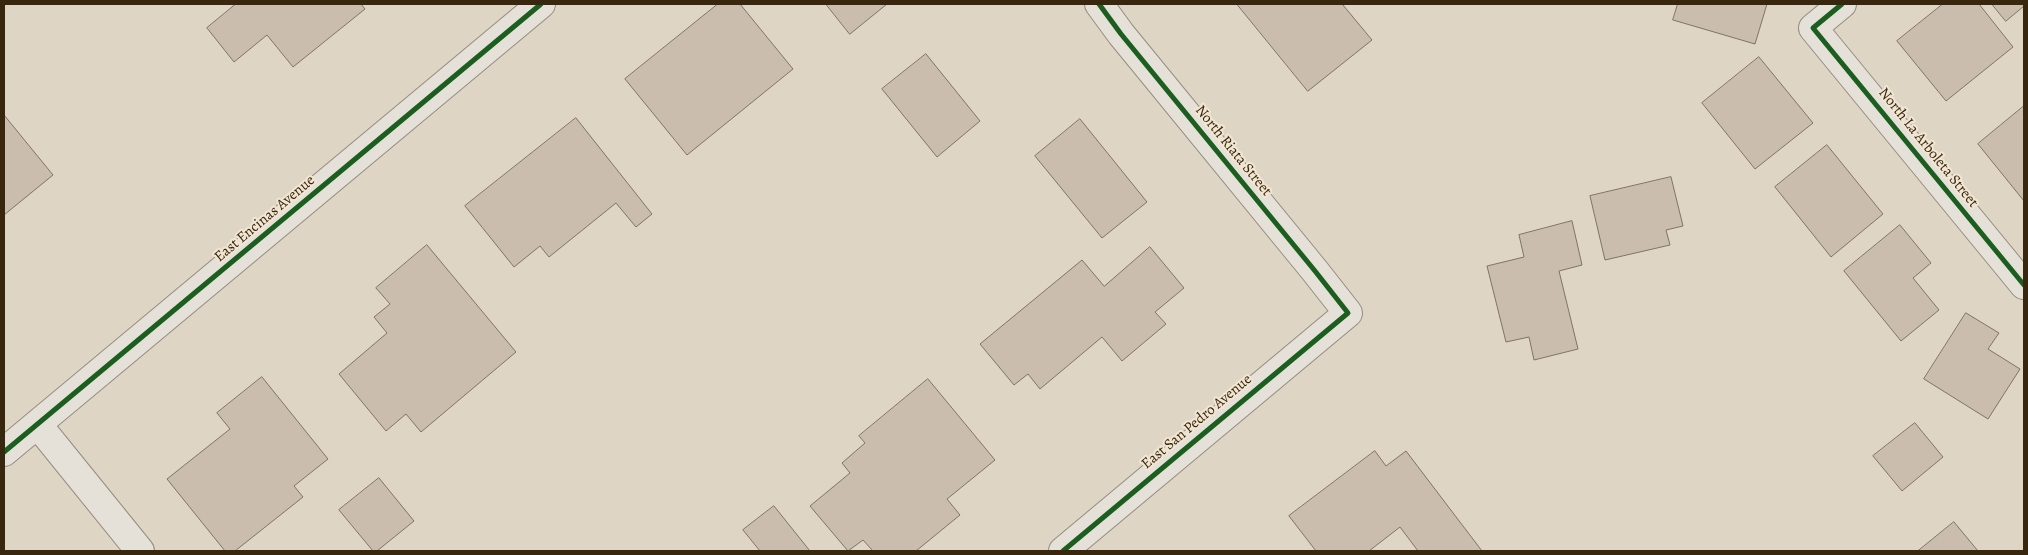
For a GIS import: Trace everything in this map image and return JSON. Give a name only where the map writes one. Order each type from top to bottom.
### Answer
[{"type":"street","name":"East Encinas Avenue","points":[[4,452],[541,4]]},
{"type":"street","name":"North Riata Street","points":[[1099,4],[1121,34],[1316,271],[1348,313]]},
{"type":"street","name":"North La Arboleta Street","points":[[1842,4],[1813,28],[2024,285]]},
{"type":"street","name":"East San Pedro Avenue","points":[[1063,551],[1348,313]]},
{"type":"street","points":[[38,425],[140,551]]},
{"type":"building","points":[[236,4],[361,4],[365,9],[293,67],[267,35],[234,62],[207,28]]},
{"type":"building","points":[[718,4],[740,4],[793,69],[687,155],[625,79]]},
{"type":"building","points":[[826,4],[887,4],[850,34]]},
{"type":"building","points":[[1237,4],[1346,4],[1343,5],[1372,40],[1308,91]]},
{"type":"building","points":[[1678,4],[1767,4],[1755,44],[1673,20]]},
{"type":"building","points":[[1943,4],[1979,4],[2013,47],[1946,101],[1897,41]]},
{"type":"building","points":[[1992,4],[2024,4],[2024,6],[2006,21]]},
{"type":"building","points":[[926,54],[980,121],[937,157],[882,89]]},
{"type":"building","points":[[1759,57],[1813,123],[1755,169],[1702,103]]},
{"type":"building","points":[[2024,106],[2024,201],[1978,144]]},
{"type":"building","points":[[4,115],[53,175],[4,215]]},
{"type":"building","points":[[576,118],[652,214],[636,227],[616,203],[549,257],[540,246],[514,267],[465,206]]},
{"type":"building","points":[[1080,119],[1147,202],[1102,238],[1035,156]]},
{"type":"building","points":[[1827,145],[1883,214],[1831,257],[1775,187]]},
{"type":"building","points":[[1671,177],[1683,226],[1666,230],[1670,245],[1605,260],[1590,196]]},
{"type":"building","points":[[1572,221],[1582,265],[1559,271],[1578,349],[1534,360],[1529,337],[1506,342],[1487,266],[1524,257],[1519,235]]},
{"type":"building","points":[[1900,225],[1931,263],[1913,278],[1939,310],[1901,341],[1844,271]]},
{"type":"building","points":[[427,245],[516,352],[421,432],[406,414],[386,431],[339,374],[387,333],[374,317],[390,304],[376,288]]},
{"type":"building","points":[[1150,247],[1184,288],[1155,312],[1166,324],[1122,361],[1102,337],[1040,389],[1028,374],[1014,385],[980,344],[1082,260],[1104,286]]},
{"type":"building","points":[[1966,313],[1999,333],[1988,349],[2020,369],[1988,419],[1924,379]]},
{"type":"building","points":[[262,377],[328,459],[294,486],[303,497],[235,551],[225,551],[167,479],[230,429],[217,413]]},
{"type":"building","points":[[928,379],[995,460],[947,499],[960,515],[916,551],[873,551],[863,540],[848,551],[810,506],[850,473],[842,463],[865,443],[859,436]]},
{"type":"building","points":[[1915,423],[1943,457],[1902,491],[1873,456]]},
{"type":"building","points":[[1375,451],[1386,466],[1406,451],[1482,551],[1418,551],[1400,527],[1369,551],[1316,551],[1289,516]]},
{"type":"building","points":[[379,478],[414,521],[377,551],[373,551],[339,510]]},
{"type":"building","points":[[774,506],[810,551],[760,551],[743,530]]},
{"type":"building","points":[[1954,522],[1978,551],[1918,551]]},
{"type":"cycle path","points":[[4,452],[541,4]]},
{"type":"cycle path","points":[[1063,551],[1348,313],[1121,34],[1099,4]]},
{"type":"cycle path","points":[[1842,4],[1813,28],[2024,285]]}]
